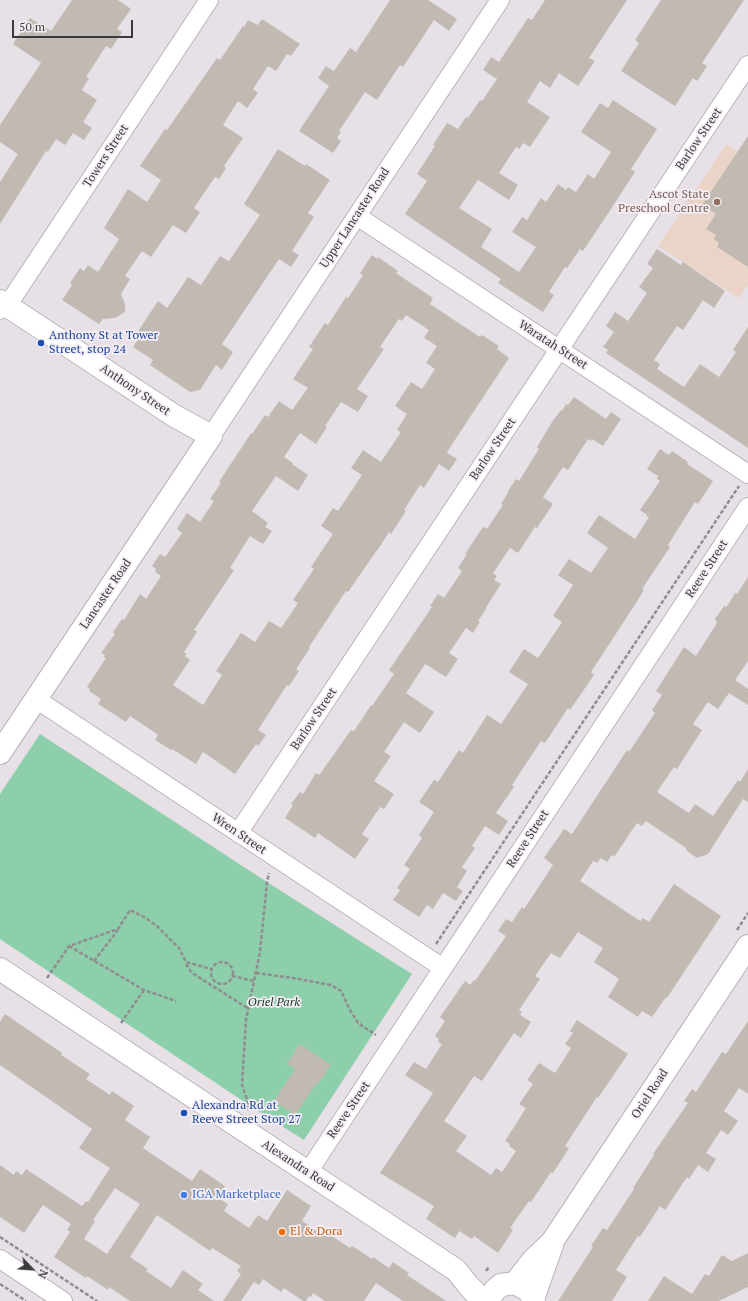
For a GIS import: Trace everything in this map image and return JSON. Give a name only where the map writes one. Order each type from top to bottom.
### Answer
[{"type":"street","name":"Towers Street","points":[[2,305],[12,297],[209,0]]},
{"type":"street","name":"Upper Lancaster Road","points":[[211,436],[500,0]]},
{"type":"street","name":"Barlow Street","points":[[238,833],[748,65]]},
{"type":"street","name":"Waratah Street","points":[[357,216],[560,349],[745,479]]},
{"type":"street","name":"Anthony Street","points":[[2,305],[173,415],[211,436]]},
{"type":"street","name":"Lancaster Road","points":[[0,753],[211,436]]},
{"type":"street","name":"Reeve Street","points":[[308,1172],[748,507]]},
{"type":"street","name":"Wren Street","points":[[36,699],[443,968]]},
{"type":"street","name":"Oriel Road","points":[[498,1285],[533,1260],[552,1242],[748,946]]},
{"type":"street","name":"Alexandra Road","points":[[0,969],[456,1270],[479,1297],[485,1301]]},
{"type":"street","name":"Oriel Road","points":[[533,1300],[552,1242]]},
{"type":"street","points":[[0,1259],[63,1301]]},
{"type":"street","name":"Alexandra Road","points":[[456,1270],[474,1275],[498,1285],[526,1289],[533,1300]]},
{"type":"path","points":[[435,945],[745,479]]},
{"type":"path","points":[[246,1112],[249,1105],[242,1085],[246,1020],[261,945],[267,882],[270,868]]},
{"type":"path","points":[[94,961],[130,910],[157,926],[178,948],[186,962],[211,969]]},
{"type":"path","points":[[47,978],[69,946],[118,929]]},
{"type":"path","points":[[69,946],[144,990],[176,1001]]},
{"type":"path","points":[[223,962],[230,965],[232,968],[232,976],[229,982],[226,984],[219,984],[215,982],[211,977],[211,969],[216,963],[223,962]]},
{"type":"path","points":[[186,964],[192,973],[249,1009]]},
{"type":"path","points":[[256,974],[293,978],[331,985],[341,991],[358,1023],[376,1035]]},
{"type":"path","points":[[232,976],[254,981]]},
{"type":"path","points":[[120,1024],[144,990]]},
{"type":"path","points":[[0,1237],[97,1301]]},
{"type":"path","points":[[489,1267],[498,1285]]},
{"type":"path","points":[[0,1284],[26,1301]]},
{"type":"shaded area","name":"Ascot State Preschool Centre","points":[[726,144],[748,158],[748,285],[739,298],[658,246]]},
{"type":"green space","name":"Oriel Park","points":[[40,734],[267,882],[412,974],[304,1140],[0,939],[0,794]]},
{"type":"building","points":[[72,0],[118,0],[131,9],[117,29],[122,32],[111,49],[106,46],[86,77],[89,78],[82,90],[97,100],[83,122],[92,128],[84,140],[73,133],[65,145],[56,139],[48,152],[46,151],[0,224],[0,182],[18,154],[0,142],[0,125],[41,63],[13,44],[30,18],[51,31]]},
{"type":"building","points":[[390,0],[428,0],[457,19],[449,31],[434,20],[403,67],[400,65],[377,100],[365,92],[339,131],[341,132],[337,138],[341,141],[333,153],[299,131],[329,86],[318,78],[326,66],[334,71],[350,48],[356,52]]},
{"type":"building","points":[[545,0],[627,0],[589,58],[595,61],[578,86],[559,73],[550,88],[540,81],[527,102],[550,117],[530,147],[523,143],[519,149],[516,147],[499,173],[518,185],[509,200],[478,180],[459,208],[492,229],[481,247],[519,272],[536,247],[512,232],[522,217],[527,220],[541,198],[546,202],[558,184],[566,190],[568,187],[576,192],[588,174],[594,179],[611,152],[581,132],[600,103],[608,108],[613,100],[657,129],[631,169],[635,172],[609,212],[583,251],[580,249],[567,268],[565,267],[549,292],[554,295],[543,312],[498,283],[501,279],[405,214],[427,181],[417,174],[435,146],[433,145],[447,123],[458,129],[466,117],[468,118],[480,100],[482,101],[497,79],[483,70],[491,57],[499,62],[528,18],[532,20]]},
{"type":"building","points":[[661,0],[744,0],[702,63],[707,66],[697,81],[693,78],[675,106],[621,71],[639,43],[635,40]]},
{"type":"building","points":[[262,19],[300,44],[291,56],[287,54],[276,71],[268,66],[253,89],[258,93],[247,108],[238,101],[223,125],[243,138],[224,166],[226,168],[219,179],[215,177],[194,208],[200,212],[186,233],[173,225],[151,257],[142,251],[125,276],[130,279],[121,294],[125,304],[125,312],[115,318],[103,319],[99,324],[62,300],[72,285],[70,283],[80,268],[84,271],[88,265],[98,272],[119,239],[104,228],[128,189],[147,202],[161,180],[140,166],[217,58],[220,60],[243,26],[244,27],[248,20],[258,25]]},
{"type":"building","points":[[748,136],[748,267],[717,247],[719,243],[714,239],[716,235],[706,229],[716,214],[702,205]]},
{"type":"building","points":[[278,149],[305,166],[306,164],[330,180],[308,213],[314,217],[292,251],[299,255],[291,267],[279,259],[222,344],[233,352],[222,370],[216,365],[200,390],[190,392],[150,365],[153,360],[133,347],[138,339],[135,336],[158,301],[167,308],[188,277],[201,285],[220,256],[229,261],[260,215],[244,204]]},
{"type":"building","points":[[657,249],[681,265],[683,262],[725,291],[714,308],[703,300],[683,330],[677,326],[654,360],[660,364],[657,369],[684,387],[700,364],[719,377],[736,352],[733,350],[748,327],[748,448],[606,353],[608,350],[603,347],[614,332],[606,326],[615,312],[628,321],[647,293],[639,287],[653,268],[647,264]]},
{"type":"building","points":[[372,255],[377,259],[378,257],[398,271],[396,273],[433,298],[430,304],[480,337],[482,335],[499,346],[497,349],[509,358],[449,449],[447,453],[457,459],[449,471],[439,464],[424,488],[420,485],[391,534],[389,532],[348,592],[346,591],[296,669],[299,671],[289,686],[287,685],[258,730],[266,735],[258,746],[256,744],[235,774],[203,752],[196,764],[155,740],[158,735],[157,734],[130,716],[126,722],[98,704],[101,699],[89,691],[90,689],[87,687],[106,658],[104,657],[105,655],[101,653],[115,634],[113,632],[122,619],[124,620],[140,594],[146,599],[161,576],[155,572],[156,569],[152,566],[160,554],[165,557],[182,533],[177,529],[187,513],[200,522],[214,501],[210,499],[221,483],[219,482],[251,433],[252,434],[265,415],[268,417],[279,401],[292,410],[308,388],[293,379],[313,349],[309,347],[325,323],[328,325],[346,297],[348,298],[363,275],[360,273]],"holes":[[[406,315],[429,330],[424,338],[437,346],[426,363],[435,369],[422,389],[411,382],[395,406],[407,414],[397,430],[401,432],[381,462],[363,450],[351,468],[362,475],[338,511],[333,508],[321,526],[333,534],[311,567],[314,569],[293,600],[298,603],[281,628],[269,621],[255,642],[241,633],[216,671],[222,675],[203,705],[173,685],[190,660],[185,656],[187,654],[184,652],[197,632],[194,630],[234,570],[230,568],[250,536],[263,544],[272,531],[265,527],[268,523],[252,511],[276,476],[298,491],[308,475],[284,457],[300,433],[316,444],[327,427],[325,426],[341,402],[358,412],[368,396],[357,389],[384,349],[380,347],[399,319],[402,321]]]},
{"type":"building","points":[[574,397],[606,419],[611,412],[621,419],[603,446],[592,439],[591,441],[588,439],[568,470],[563,467],[543,497],[553,504],[537,528],[535,527],[518,553],[510,548],[493,573],[497,576],[494,580],[501,584],[478,621],[480,622],[473,633],[466,628],[449,653],[458,659],[446,677],[425,664],[406,693],[434,712],[420,733],[404,722],[384,752],[391,756],[374,781],[394,794],[384,809],[380,807],[362,834],[369,839],[355,859],[318,833],[315,838],[285,818],[293,805],[291,804],[300,792],[303,794],[316,773],[319,775],[320,774],[351,730],[354,731],[371,705],[372,706],[394,674],[389,670],[432,607],[430,606],[438,594],[444,598],[462,571],[458,568],[467,554],[465,554],[483,527],[487,529],[503,505],[501,504],[516,479],[519,481],[539,449],[537,447],[552,422],[566,404],[568,405]]},
{"type":"building","points":[[660,449],[669,455],[672,451],[688,462],[687,464],[713,481],[698,504],[695,502],[668,545],[670,547],[642,589],[644,590],[591,672],[594,675],[570,710],[568,708],[545,743],[541,741],[512,785],[514,787],[496,813],[508,821],[499,835],[485,826],[472,846],[475,848],[462,867],[467,871],[457,887],[463,891],[456,901],[443,893],[433,909],[427,905],[419,917],[393,900],[400,890],[397,888],[410,869],[404,865],[422,838],[419,835],[434,812],[419,802],[434,780],[438,782],[459,750],[463,753],[487,715],[501,724],[528,684],[509,672],[524,649],[538,658],[562,622],[553,616],[573,585],[558,575],[569,559],[591,573],[608,548],[587,533],[599,515],[635,539],[649,517],[640,510],[660,481],[657,479],[658,476],[647,469]]},
{"type":"building","points":[[748,577],[748,661],[735,680],[748,689],[748,705],[729,693],[718,709],[708,702],[693,724],[702,730],[677,769],[674,767],[657,792],[689,813],[695,804],[713,816],[738,780],[740,782],[748,769],[748,802],[743,799],[708,854],[697,858],[687,851],[686,848],[646,821],[642,826],[637,823],[614,857],[612,855],[607,862],[601,858],[597,863],[593,861],[580,881],[640,921],[643,918],[649,922],[674,884],[721,916],[667,998],[666,997],[652,1017],[642,1011],[638,1017],[608,997],[619,979],[594,962],[603,948],[578,932],[560,958],[551,953],[535,976],[540,979],[519,1010],[522,1012],[520,1015],[531,1022],[521,1038],[514,1033],[482,1081],[474,1076],[444,1121],[467,1136],[456,1151],[491,1175],[496,1168],[502,1172],[516,1151],[505,1141],[526,1108],[519,1104],[533,1084],[527,1080],[539,1063],[555,1073],[571,1048],[565,1044],[573,1033],[570,1031],[577,1020],[628,1054],[598,1098],[597,1097],[565,1146],[569,1148],[553,1173],[551,1172],[531,1202],[529,1201],[510,1228],[513,1230],[498,1253],[474,1236],[472,1239],[459,1231],[455,1238],[426,1219],[434,1206],[380,1173],[433,1093],[405,1075],[414,1062],[426,1069],[442,1044],[438,1042],[439,1039],[435,1036],[445,1021],[440,1017],[465,981],[470,985],[474,980],[475,981],[506,936],[498,931],[506,919],[512,922],[522,907],[524,909],[553,865],[544,858],[564,829],[572,834],[627,750],[629,752],[655,713],[652,710],[662,695],[656,691],[684,647],[696,656],[717,623],[715,619],[724,606],[726,607],[728,605],[735,593],[737,594]]},
{"type":"building","points":[[5,1014],[62,1053],[61,1055],[90,1074],[86,1079],[110,1095],[112,1091],[134,1106],[125,1120],[150,1137],[143,1148],[192,1181],[200,1169],[225,1186],[218,1198],[228,1204],[224,1211],[249,1228],[258,1215],[267,1221],[287,1190],[311,1206],[302,1221],[325,1236],[327,1233],[350,1248],[352,1246],[372,1259],[373,1257],[389,1268],[393,1262],[409,1273],[407,1275],[446,1301],[403,1301],[376,1283],[364,1301],[325,1301],[313,1293],[306,1301],[303,1301],[284,1288],[281,1292],[263,1279],[259,1285],[254,1282],[241,1301],[223,1301],[241,1274],[237,1271],[241,1266],[212,1248],[210,1251],[157,1215],[130,1257],[148,1269],[146,1271],[171,1288],[183,1270],[203,1284],[198,1290],[214,1301],[130,1301],[109,1287],[108,1290],[87,1276],[86,1278],[54,1257],[70,1232],[67,1230],[71,1224],[43,1205],[24,1233],[0,1217],[0,1165],[14,1175],[16,1171],[22,1175],[26,1169],[82,1206],[86,1201],[88,1202],[110,1168],[79,1148],[92,1129],[0,1065],[0,1022]],"holes":[[[115,1188],[140,1204],[107,1254],[84,1239],[95,1221],[93,1220]]]},
{"type":"building","points":[[748,1021],[748,1094],[739,1088],[724,1111],[738,1121],[728,1135],[721,1130],[706,1153],[716,1159],[708,1172],[698,1165],[689,1179],[687,1177],[665,1210],[660,1206],[616,1270],[627,1277],[612,1301],[558,1301],[593,1247],[591,1246],[603,1228],[607,1230],[634,1189],[633,1188],[654,1155],[653,1154],[688,1103],[684,1101],[692,1089],[696,1092],[722,1052],[726,1054]]},
{"type":"building","points":[[300,1044],[331,1065],[295,1115],[274,1101],[295,1069],[287,1064]]},
{"type":"building","points":[[748,1253],[748,1287],[719,1301],[648,1301],[664,1276],[692,1294],[705,1274],[709,1276],[722,1255],[732,1261]]},
{"type":"place","name":"Ascot State Preschool Centre","points":[[717,202]]},
{"type":"place","name":"Anthony St at Tower Street, stop 24","points":[[41,343]]},
{"type":"place","name":"Alexandra Rd at Reeve Street Stop 27","points":[[184,1113]]},
{"type":"place","name":"IGA Marketplace","points":[[184,1195]]},
{"type":"place","name":"El & Dora","points":[[282,1232]]}]
